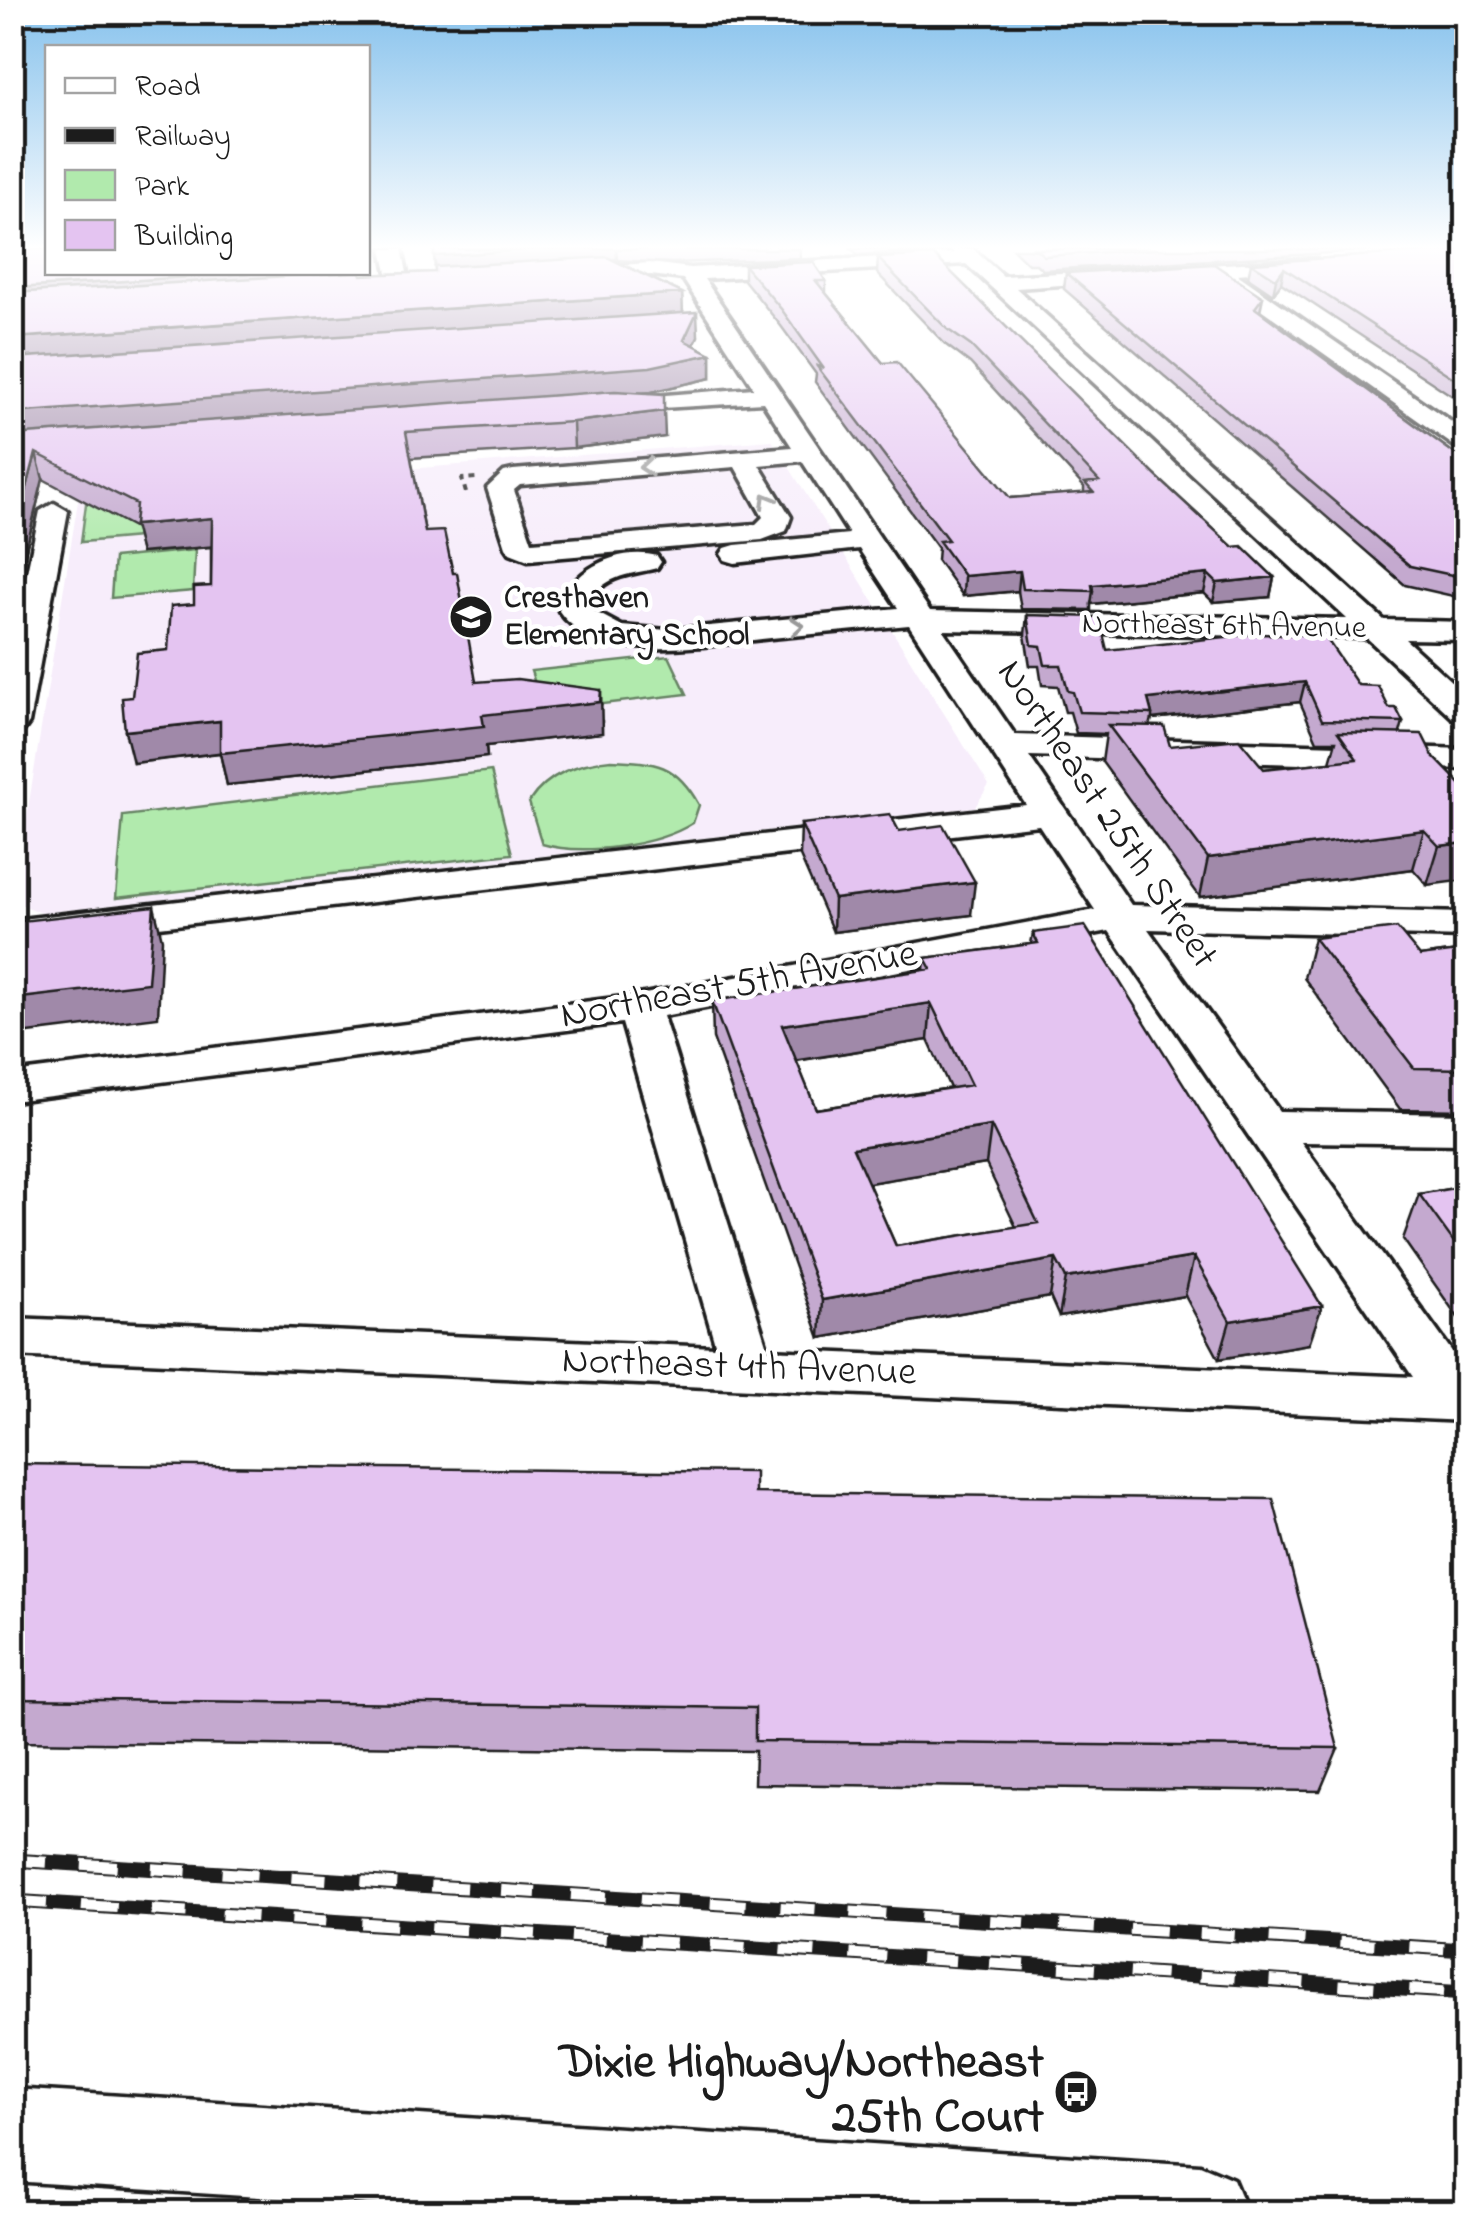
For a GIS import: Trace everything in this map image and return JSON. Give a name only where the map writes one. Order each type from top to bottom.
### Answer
[{"type":"main road","points":[[12,2134],[900,2202],[1200,2212]]},
{"type":"street","name":"Northeast 25th Street","points":[[737,353],[770,394],[1119,917],[1462,1399]]},
{"type":"street","points":[[1074,353],[1466,712]]},
{"type":"street","points":[[1337,353],[1466,443]]},
{"type":"street","points":[[576,408],[770,394]]},
{"type":"street","points":[[743,458],[777,518],[776,525],[762,532],[528,551],[520,546],[500,488],[513,478],[809,452]]},
{"type":"street","points":[[12,724],[26,585],[54,512]]},
{"type":"street","name":"Northeast 6th Avenue","points":[[868,540],[625,564],[592,577],[575,594],[574,611],[591,627],[626,638],[667,639],[919,617],[1466,631]]},
{"type":"street","points":[[1005,746],[1449,758],[1466,793]]},
{"type":"street","points":[[12,932],[1049,813]]},
{"type":"street","name":"Northeast 5th Avenue","points":[[12,1087],[639,1008],[1119,917],[1466,925]]},
{"type":"street","points":[[639,1008],[748,1369]]},
{"type":"street","points":[[1266,1126],[1466,1128]]},
{"type":"street","name":"Northeast 4th Avenue","points":[[12,1336],[1462,1399]]},
{"type":"path","points":[[525,609],[542,608]]},
{"type":"shaded area","name":"Cresthaven Elementary School","points":[[772,440],[989,785],[975,807],[42,913],[13,901],[79,495]]},
{"type":"green space","points":[[186,495],[184,533],[81,542],[86,504]]},
{"type":"green space","points":[[195,550],[193,591],[111,598],[114,558]]},
{"type":"green space","points":[[669,656],[687,694],[544,711],[531,671]]},
{"type":"green space","points":[[611,760],[653,764],[673,773],[699,805],[693,823],[660,838],[619,847],[577,849],[542,844],[529,802],[537,792],[565,771]]},
{"type":"green space","points":[[491,771],[512,854],[116,898],[123,816]]},
{"type":"building","points":[[89,353],[711,354],[650,367],[12,413],[12,358]]},
{"type":"building","points":[[812,353],[875,353],[883,363],[897,362],[1010,498],[1093,492],[1085,483],[1099,481],[977,353],[1032,353],[1156,476],[1233,547],[1242,546],[1274,577],[1217,583],[1208,574],[1092,585],[1093,591],[1023,589],[1020,571],[964,576],[939,541],[948,540],[816,365],[824,369]]},
{"type":"building","points":[[1160,353],[1316,353],[1466,462],[1466,578],[1410,566]]},
{"type":"building","points":[[1415,353],[1466,353],[1466,386]]},
{"type":"building","points":[[615,391],[664,394],[664,411],[573,422],[406,432],[425,532],[444,531],[453,573],[457,573],[476,682],[517,679],[601,690],[600,702],[482,715],[484,726],[220,753],[220,721],[125,731],[122,698],[132,697],[137,653],[168,650],[171,606],[194,604],[194,587],[211,586],[212,518],[134,525],[136,504],[36,453],[12,545],[12,435]]},
{"type":"building","points":[[1027,615],[1099,617],[1107,650],[1253,634],[1324,635],[1358,685],[1378,686],[1389,708],[1396,708],[1403,722],[1322,720],[1305,682],[1148,699],[1152,714],[1079,712],[1061,665],[1045,665],[1041,646],[1032,645]]},
{"type":"building","points":[[1108,725],[1164,726],[1170,746],[1239,739],[1264,769],[1357,759],[1338,732],[1422,734],[1433,756],[1466,790],[1466,843],[1439,846],[1424,830],[1208,858]]},
{"type":"building","points":[[890,814],[899,831],[943,825],[975,882],[834,899],[801,824]]},
{"type":"building","points":[[154,906],[148,983],[12,999],[12,922]]},
{"type":"building","points":[[1085,926],[1322,1306],[1230,1321],[1194,1257],[1066,1278],[1056,1259],[822,1300],[712,1001],[931,969],[925,958],[1038,943],[1033,933]],"holes":[[[931,1003],[971,1085],[816,1109],[782,1025]],[[991,1126],[1038,1223],[896,1246],[853,1148]]]},
{"type":"building","points":[[1397,928],[1420,956],[1466,950],[1466,1069],[1414,1068],[1314,938]]},
{"type":"building","points":[[1466,1186],[1466,1259],[1419,1194]]},
{"type":"building","points":[[12,1464],[755,1472],[755,1493],[1273,1499],[1338,1748],[755,1741],[755,1708],[12,1699]]},
{"type":"railway","points":[[12,1860],[1466,1950]]},
{"type":"railway","points":[[12,1901],[1466,1993]]},
{"type":"place","name":"Cresthaven Elementary School","points":[[471,617]]},
{"type":"place","name":"Dixie Highway/Northeast 25th Court","points":[[1076,2092]]}]
